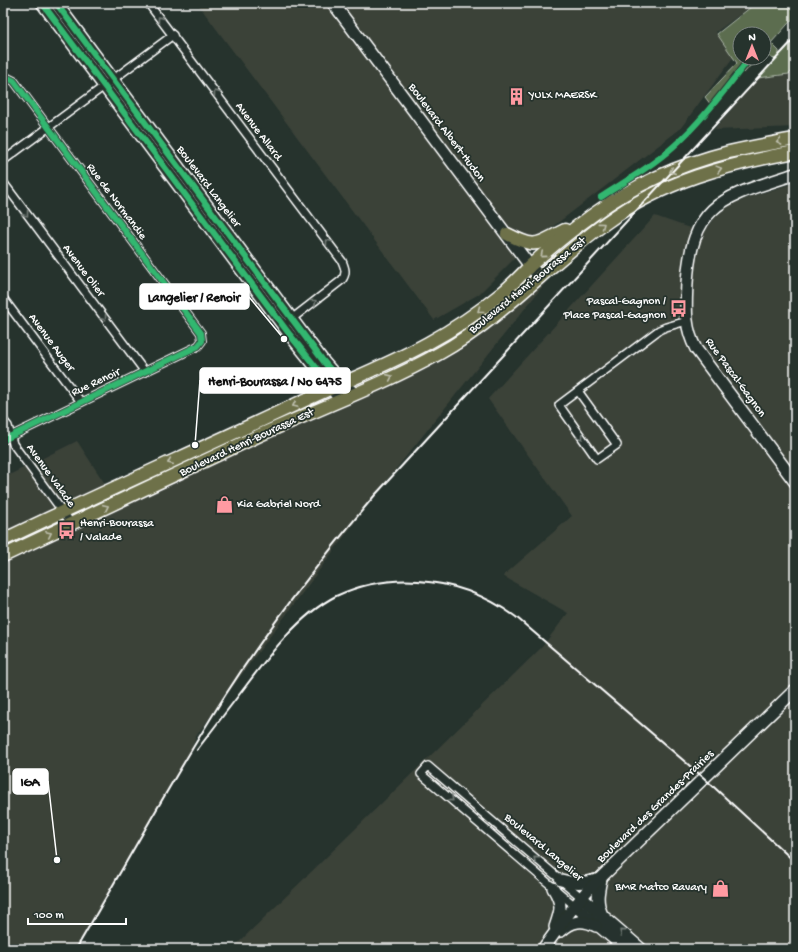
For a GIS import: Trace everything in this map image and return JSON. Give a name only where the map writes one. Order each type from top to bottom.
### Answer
[{"type":"main road","name":"Boulevard Langelier","points":[[42,3],[340,400]]},
{"type":"main road","name":"Boulevard Langelier","points":[[56,3],[114,78],[292,318],[342,383],[355,394]]},
{"type":"main road","name":"Boulevard Albert-Hudon","points":[[333,3],[530,266],[540,277]]},
{"type":"main road","name":"Boulevard Henri-Bourassa Est","points":[[3,540],[330,388],[394,361],[447,332],[489,303],[578,226],[616,200],[638,188],[679,168],[726,153],[795,139]]},
{"type":"main road","name":"Boulevard Henri-Bourassa Est","points":[[3,556],[261,435],[415,366],[455,344],[492,318],[608,221],[666,187],[713,170],[747,161],[795,152]]},
{"type":"main road","name":"Rue Pascal-Gagnon","points":[[795,174],[728,198],[709,213],[697,231],[693,242],[688,265],[685,311],[689,336],[700,355],[795,482]]},
{"type":"main road","points":[[507,234],[524,242],[534,244],[578,226]]},
{"type":"main road","name":"Boulevard des Grandes-Prairies","points":[[547,945],[579,902],[601,879],[795,690]]},
{"type":"main road","points":[[547,945],[557,922],[561,906],[557,884],[569,882],[583,883],[601,879],[598,892],[598,906],[602,915]]},
{"type":"main road","name":"Boulevard Langelier","points":[[579,902],[602,915],[642,949]]},
{"type":"main road","name":"Boulevard Langelier","points":[[579,902],[606,932],[626,949]]},
{"type":"main road","points":[[547,945],[564,928],[577,921],[591,924],[606,932]]},
{"type":"street","name":"Avenue Allard","points":[[148,3],[342,261],[345,271],[345,276],[342,280],[292,318]]},
{"type":"street","points":[[3,161],[173,35]]},
{"type":"street","name":"Rue de Normandie","points":[[3,77],[10,78],[14,81],[47,128],[200,333],[202,341],[198,346]]},
{"type":"street","name":"Avenue Olier","points":[[3,182],[145,372]]},
{"type":"street","name":"Avenue Auger","points":[[3,298],[81,402]]},
{"type":"street","points":[[283,325],[292,318]]},
{"type":"street","points":[[578,391],[617,445],[597,459],[559,405],[659,330],[687,321]]},
{"type":"street","name":"Rue Renoir","points":[[3,440],[198,346]]},
{"type":"street","name":"Avenue Valade","points":[[3,420],[8,426],[13,444],[71,523]]},
{"type":"street","name":"Boulevard Langelier","points":[[579,902],[557,884],[421,774],[428,766],[557,884],[579,902]]},
{"type":"shaded area","points":[[197,3],[756,3],[716,32],[732,53],[732,59],[680,129],[525,248],[479,294],[434,320]]},
{"type":"shaded area","points":[[795,68],[795,127],[714,130],[758,78],[789,74]]},
{"type":"shaded area","points":[[795,183],[795,949],[232,949],[542,647],[568,613],[503,576],[572,516],[488,399],[655,216],[704,233],[716,216],[730,205],[752,196]]},
{"type":"shaded area","points":[[572,250],[375,495],[196,736],[190,753],[77,949],[3,949],[3,556],[466,337]]},
{"type":"shaded area","points":[[77,441],[109,490],[3,540],[3,478]]},
{"type":"green space","points":[[756,3],[795,3],[795,16],[772,42],[772,26],[732,26],[732,56],[717,34]]},
{"type":"green space","points":[[795,38],[795,68],[789,74],[758,78],[769,66],[772,66],[772,63],[776,59],[772,58],[772,44],[779,51],[779,55]]},
{"type":"green space","points":[[734,66],[750,66],[744,73],[743,71],[711,105],[705,97]]},
{"type":"railway","points":[[76,949],[206,725],[261,642],[316,567],[375,495],[795,38]]},
{"type":"railway","points":[[197,750],[275,649],[297,625],[322,604],[336,596],[356,588],[376,583],[408,581],[445,584],[482,596],[516,617],[704,778],[795,862]]},
{"type":"cycle path","points":[[42,3],[290,335],[319,371],[330,388]]},
{"type":"cycle path","points":[[56,3],[324,362],[342,383]]},
{"type":"cycle path","points":[[601,197],[648,167],[685,136],[744,66]]},
{"type":"cycle path","points":[[3,77],[14,81],[201,333],[202,341],[198,346],[3,440]]},
{"type":"place","name":"YULX MAERSK","points":[[516,96]]},
{"type":"place","name":"Pascal-Gagnon / Place Pascal-Gagnon","points":[[679,309]]},
{"type":"place","name":"Langelier / Renoir","points":[[284,339]]},
{"type":"place","name":"Henri-Bourassa / No 6475","points":[[195,445]]},
{"type":"place","name":"Kia Gabriel Nord","points":[[224,505]]},
{"type":"place","name":"Henri-Bourassa / Valade","points":[[67,531]]},
{"type":"place","name":"IGA","points":[[57,860]]},
{"type":"place","name":"BMR Matco Ravary","points":[[720,888]]}]
